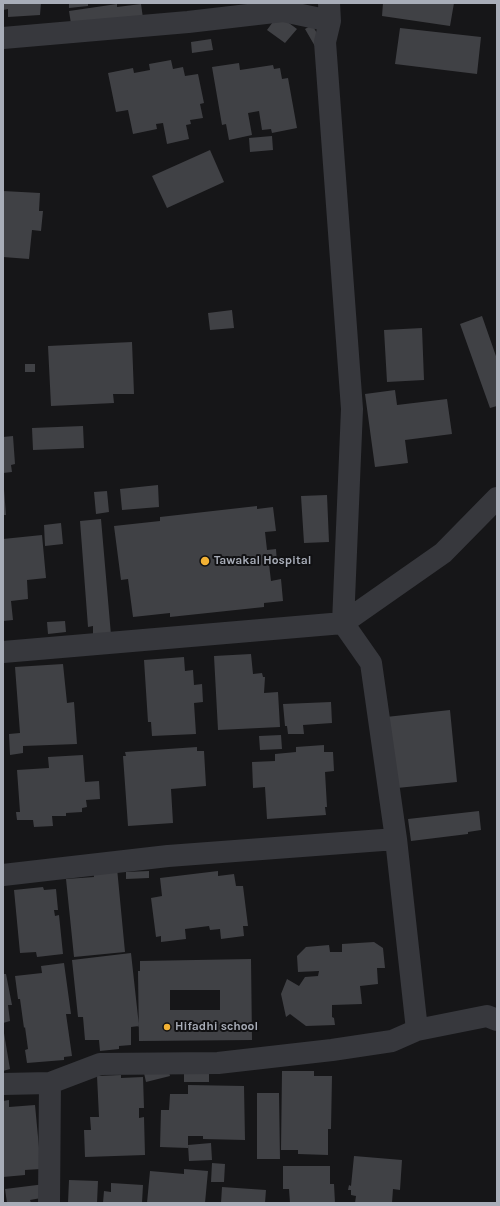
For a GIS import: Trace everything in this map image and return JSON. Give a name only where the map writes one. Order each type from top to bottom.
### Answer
[{"type":"street","points":[[3,38],[188,22],[283,11],[329,12],[325,42],[352,409],[343,623],[371,663],[396,839],[417,1030]]},
{"type":"street","points":[[3,652],[343,623],[444,553],[497,498]]},
{"type":"street","points":[[3,875],[168,856],[396,839]]},
{"type":"street","points":[[3,1084],[50,1083],[100,1064],[218,1063],[332,1050],[392,1040],[417,1030],[487,1016],[497,1020]]},
{"type":"street","points":[[49,1203],[50,1083]]},
{"type":"building","points":[[3,3],[41,3],[40,15],[8,17],[8,9],[3,10]]},
{"type":"building","points":[[69,3],[88,3],[88,6],[69,8]]},
{"type":"building","points":[[383,3],[454,3],[450,26],[382,16]]},
{"type":"building","points":[[117,4],[117,7],[141,4],[143,18],[72,30],[69,11]]},
{"type":"building","points":[[278,15],[297,29],[285,43],[267,30]]},
{"type":"building","points":[[312,25],[323,43],[316,48],[305,29]]},
{"type":"building","points":[[400,28],[481,37],[477,74],[395,64]]},
{"type":"building","points":[[211,39],[213,50],[192,53],[191,42]]},
{"type":"building","points":[[171,60],[173,69],[183,67],[185,76],[198,74],[204,103],[200,104],[203,118],[190,120],[191,124],[186,125],[189,139],[167,144],[163,123],[156,124],[157,129],[133,134],[128,110],[116,112],[108,73],[133,68],[134,73],[150,70],[149,64]]},
{"type":"building","points":[[239,63],[240,70],[273,65],[274,69],[280,68],[282,79],[288,78],[297,128],[272,133],[271,129],[262,130],[259,111],[248,113],[252,135],[229,140],[226,124],[222,125],[212,67]]},
{"type":"building","points":[[272,136],[273,150],[250,152],[249,138]]},
{"type":"building","points":[[210,150],[224,182],[167,208],[152,176]]},
{"type":"building","points":[[3,191],[40,193],[39,211],[43,211],[41,231],[32,230],[29,259],[3,257]]},
{"type":"building","points":[[232,310],[234,328],[210,330],[208,313]]},
{"type":"building","points":[[482,316],[497,359],[497,406],[490,408],[460,324]]},
{"type":"building","points":[[422,328],[424,380],[387,382],[384,330]]},
{"type":"building","points":[[132,342],[134,394],[113,394],[114,403],[51,406],[48,346]]},
{"type":"building","points":[[25,364],[35,364],[35,372],[25,372]]},
{"type":"building","points":[[395,390],[397,405],[447,399],[452,434],[405,440],[408,463],[375,467],[365,394]]},
{"type":"building","points":[[83,426],[84,448],[33,450],[32,428]]},
{"type":"building","points":[[13,436],[15,464],[11,465],[12,472],[3,473],[3,437]]},
{"type":"building","points":[[3,476],[6,515],[3,515]]},
{"type":"building","points":[[158,485],[159,507],[122,510],[120,489]]},
{"type":"building","points":[[107,491],[109,512],[96,514],[94,492]]},
{"type":"building","points":[[327,495],[329,542],[304,543],[301,496]]},
{"type":"building","points":[[257,506],[257,509],[273,507],[276,531],[265,532],[267,550],[276,549],[277,563],[269,564],[271,581],[281,579],[283,601],[264,603],[264,607],[170,617],[170,613],[133,617],[128,579],[121,580],[114,526],[160,521],[160,517]]},
{"type":"building","points":[[101,519],[111,635],[93,636],[93,626],[88,627],[80,521]]},
{"type":"building","points":[[61,523],[63,544],[45,546],[44,525]]},
{"type":"building","points":[[42,535],[46,578],[27,580],[28,599],[11,601],[13,620],[3,621],[3,539]]},
{"type":"building","points":[[65,621],[66,632],[48,634],[47,622]]},
{"type":"building","points":[[251,654],[253,674],[262,673],[263,677],[265,677],[264,693],[278,692],[280,727],[218,730],[214,656]]},
{"type":"building","points":[[184,657],[185,671],[193,670],[194,685],[202,684],[203,702],[194,703],[196,734],[152,736],[151,722],[148,722],[144,660]]},
{"type":"building","points":[[63,664],[67,703],[74,702],[77,744],[23,746],[23,753],[10,755],[9,734],[20,733],[15,667]]},
{"type":"building","points":[[331,702],[332,723],[303,725],[304,734],[288,734],[287,726],[285,726],[283,704]]},
{"type":"building","points":[[450,710],[457,782],[397,788],[386,717]]},
{"type":"building","points":[[281,735],[282,749],[260,750],[259,736]]},
{"type":"building","points":[[324,745],[324,752],[333,752],[334,771],[325,772],[326,815],[267,819],[265,787],[253,788],[252,762],[275,761],[275,754],[296,752],[296,747]]},
{"type":"building","points":[[197,747],[197,751],[204,751],[206,786],[171,789],[173,823],[128,826],[123,756],[126,756],[125,752]]},
{"type":"building","points":[[83,755],[85,782],[99,781],[100,799],[86,800],[87,807],[82,808],[82,812],[66,813],[66,816],[52,816],[53,826],[34,827],[33,820],[17,820],[16,812],[20,812],[17,770],[49,768],[48,757]]},
{"type":"building","points":[[479,811],[481,830],[468,832],[468,834],[411,841],[408,819]]},
{"type":"building","points":[[117,868],[125,952],[74,957],[66,879],[94,877],[93,871]]},
{"type":"building","points":[[149,871],[149,878],[126,879],[126,872]]},
{"type":"building","points":[[218,871],[218,876],[234,874],[236,886],[243,886],[248,926],[243,926],[244,936],[221,939],[220,929],[210,930],[209,926],[185,929],[186,939],[161,942],[161,936],[156,937],[151,898],[162,896],[160,878]]},
{"type":"building","points":[[43,887],[44,890],[56,889],[58,910],[54,910],[55,916],[59,915],[63,954],[37,957],[36,952],[20,953],[14,890]]},
{"type":"building","points":[[374,942],[383,948],[385,968],[377,968],[378,984],[360,986],[362,1004],[332,1005],[332,1017],[334,1018],[335,1025],[306,1026],[290,1014],[286,1017],[281,994],[287,979],[299,986],[305,977],[318,976],[319,971],[298,972],[297,956],[306,947],[329,945],[330,952],[342,952],[342,944]]},
{"type":"building","points":[[131,953],[139,1026],[131,1027],[131,1045],[119,1046],[119,1049],[100,1051],[99,1040],[85,1040],[83,1017],[78,1017],[72,960]]},
{"type":"building","points":[[251,959],[252,1040],[139,1041],[138,971],[140,971],[140,961]],"holes":[[[170,990],[220,990],[220,1010],[170,1010]]]},
{"type":"building","points":[[64,963],[71,1014],[66,1014],[72,1056],[64,1057],[64,1060],[27,1063],[25,1050],[28,1049],[25,1027],[24,1028],[20,999],[18,999],[15,976],[42,973],[41,966]]},
{"type":"building","points":[[3,974],[6,974],[12,1005],[8,1005],[10,1021],[3,1023]]},
{"type":"building","points":[[3,1027],[10,1069],[3,1071]]},
{"type":"building","points":[[168,1067],[170,1076],[146,1082],[144,1073]]},
{"type":"building","points":[[209,1067],[209,1082],[184,1082],[184,1068]]},
{"type":"building","points":[[282,1071],[314,1071],[314,1076],[332,1076],[331,1129],[328,1129],[328,1155],[298,1154],[298,1150],[281,1150]]},
{"type":"building","points":[[121,1075],[121,1078],[143,1077],[144,1108],[139,1108],[139,1118],[144,1117],[145,1155],[85,1157],[84,1130],[91,1130],[90,1117],[99,1117],[97,1076]]},
{"type":"building","points":[[188,1085],[244,1086],[245,1140],[203,1139],[203,1136],[188,1136],[188,1148],[160,1147],[161,1110],[169,1110],[170,1094],[188,1094]]},
{"type":"building","points":[[257,1093],[279,1093],[280,1159],[257,1159]]},
{"type":"building","points":[[9,1100],[9,1107],[35,1105],[41,1169],[25,1170],[25,1175],[3,1177],[3,1101]]},
{"type":"building","points":[[211,1143],[212,1160],[189,1161],[188,1145]]},
{"type":"building","points":[[354,1156],[402,1160],[400,1190],[393,1189],[392,1203],[355,1203],[356,1196],[351,1195],[351,1190],[348,1190],[349,1185],[351,1186]]},
{"type":"building","points":[[212,1163],[225,1164],[224,1182],[211,1182]]},
{"type":"building","points":[[283,1166],[330,1166],[330,1184],[334,1184],[335,1203],[290,1203],[289,1189],[283,1189]]},
{"type":"building","points":[[184,1169],[208,1171],[205,1203],[147,1203],[150,1171],[184,1174]]},
{"type":"building","points":[[69,1180],[98,1181],[97,1203],[68,1203]]},
{"type":"building","points":[[111,1183],[143,1185],[142,1203],[103,1203],[104,1191],[111,1192]]},
{"type":"building","points":[[45,1184],[47,1197],[30,1200],[31,1203],[7,1203],[5,1189]]},
{"type":"building","points":[[222,1187],[266,1190],[265,1203],[221,1203]]},
{"type":"place","name":"Tawakal Hospital","points":[[205,561]]},
{"type":"place","name":"Hifadhi school","points":[[167,1027]]}]
